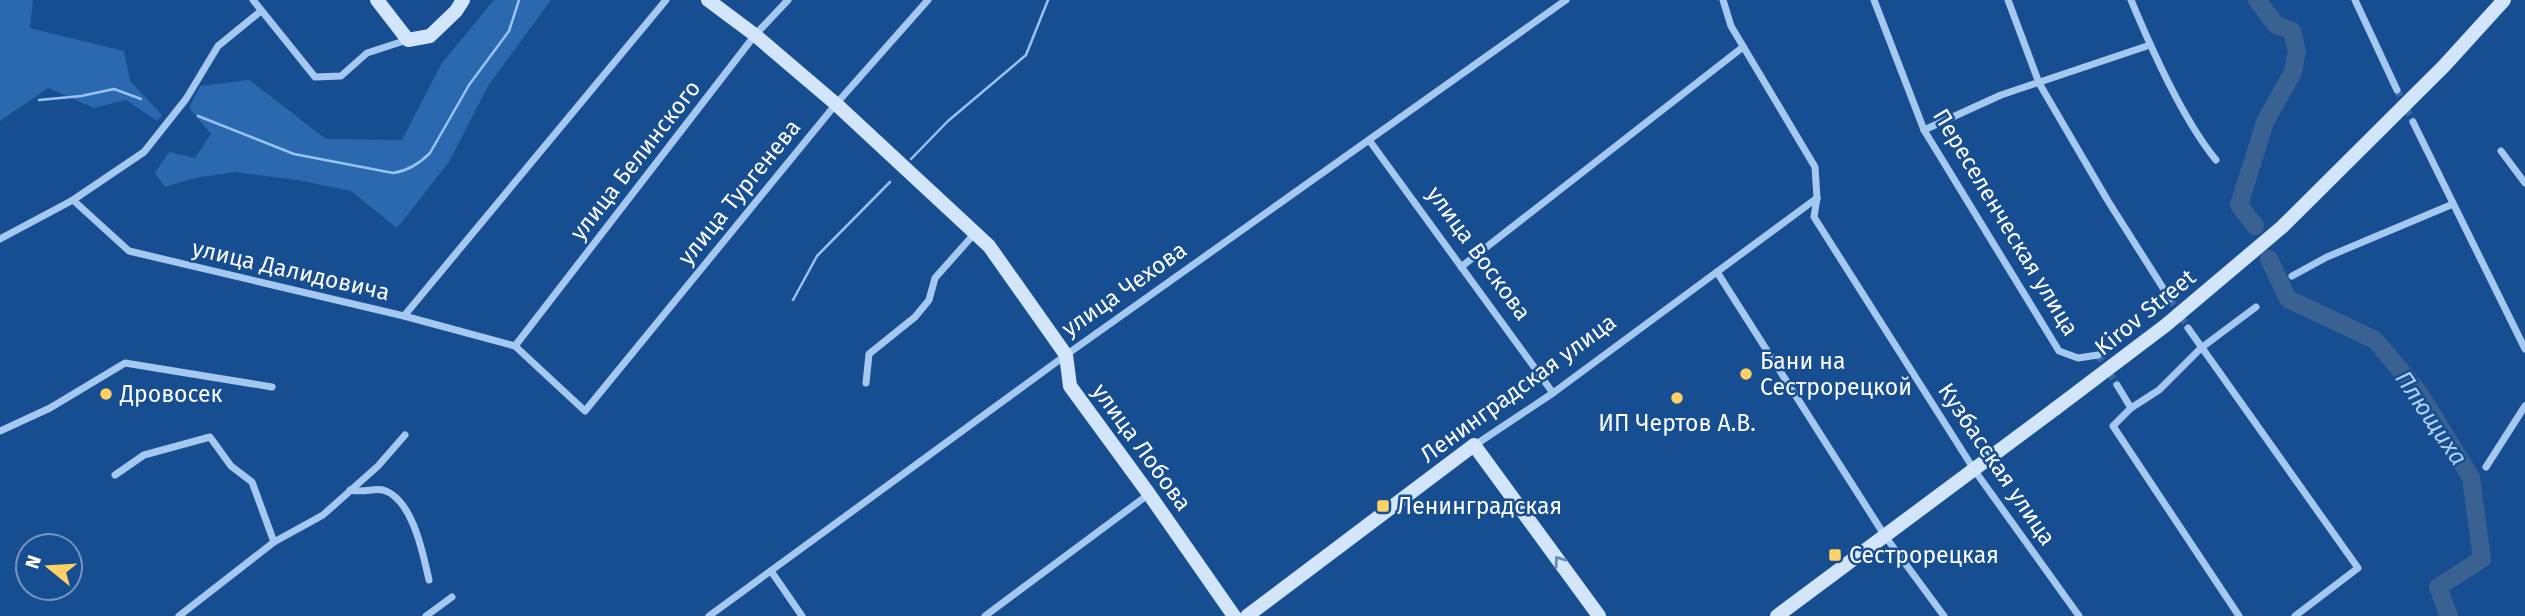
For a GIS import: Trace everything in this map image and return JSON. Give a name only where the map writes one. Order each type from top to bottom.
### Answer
[{"type":"street","points":[[253,0],[316,77],[341,76],[367,53],[430,36],[456,11],[463,0]]},
{"type":"street","points":[[377,0],[408,40]]},
{"type":"street","name":"улица Далидовича","points":[[73,200],[129,251],[404,316],[666,0]]},
{"type":"street","name":"улица Лобова","points":[[708,0],[755,35],[836,104],[989,246],[1066,355],[1070,386],[1234,616]]},
{"type":"street","name":"улица Белинского","points":[[515,346],[755,35],[788,0]]},
{"type":"street","name":"улица Тургенева","points":[[515,346],[586,411],[836,104],[928,0]]},
{"type":"street","name":"улица Чехова","points":[[709,616],[1066,355],[1566,0]]},
{"type":"street","name":"Кузбасская улица","points":[[1723,0],[1731,26],[1815,167],[1817,198],[1814,217],[1975,471],[2079,616]]},
{"type":"street","name":"Переселенческая улица","points":[[1874,0],[1924,131],[2059,351],[2078,358],[2098,355]]},
{"type":"street","points":[[2008,0],[2039,83],[2108,201],[2170,299]]},
{"type":"street","points":[[2131,0],[2150,45],[2202,142],[2217,160]]},
{"type":"street","points":[[2355,0],[2397,90]]},
{"type":"street","name":"Kirov Street","points":[[1777,616],[1975,471],[2156,333],[2282,227],[2444,66],[2504,0]]},
{"type":"street","points":[[0,239],[73,200],[144,152],[186,99],[218,46],[261,11]]},
{"type":"street","points":[[1924,131],[2001,95],[2150,45]]},
{"type":"street","points":[[1461,267],[1743,47]]},
{"type":"street","points":[[2413,122],[2525,349]]},
{"type":"street","name":"улица Воскова","points":[[1369,140],[1553,393]]},
{"type":"street","points":[[2501,150],[2525,183]]},
{"type":"street","name":"Ленинградская улица","points":[[1247,616],[1474,445],[1553,393],[1817,198]]},
{"type":"street","points":[[2292,275],[2453,204]]},
{"type":"street","points":[[866,383],[869,354],[915,317],[929,300],[936,278],[976,232]]},
{"type":"street","points":[[1717,272],[1885,536],[1944,616]]},
{"type":"street","points":[[2239,616],[2113,426],[2131,408],[2159,390],[2201,348],[2256,307]]},
{"type":"street","points":[[404,316],[515,346]]},
{"type":"street","points":[[2188,328],[2358,568],[2295,616]]},
{"type":"street","points":[[0,431],[50,408],[125,363],[272,387]]},
{"type":"street","points":[[2116,385],[2131,408]]},
{"type":"street","points":[[2486,467],[2525,405]]},
{"type":"street","points":[[180,616],[274,542],[323,515],[378,466],[405,435]]},
{"type":"street","points":[[115,475],[144,456],[210,437],[231,466],[252,482],[274,542]]},
{"type":"street","points":[[1474,445],[1599,616]]},
{"type":"street","points":[[350,491],[362,493],[381,489],[394,497],[408,515],[420,538],[429,580]]},
{"type":"street","points":[[985,616],[1149,494]]},
{"type":"street","points":[[771,571],[802,616]]},
{"type":"street","points":[[426,616],[452,597]]},
{"type":"shaded area","points":[[0,0],[33,0],[30,28],[124,51],[130,81],[162,115],[157,121],[126,100],[94,108],[48,88],[0,121]]},
{"type":"shaded area","points":[[494,0],[551,0],[488,86],[449,162],[397,228],[351,191],[297,180],[235,172],[195,178],[165,187],[155,173],[169,152],[195,158],[211,134],[189,108],[200,86],[249,80],[326,139],[402,140],[442,63]]},
{"type":"waterway","points":[[198,116],[294,154],[393,173],[404,171],[430,153],[469,85],[509,31],[519,0]]},
{"type":"waterway","points":[[911,159],[948,121],[1026,55],[1048,0]]},
{"type":"waterway","name":"Плющиха","points":[[2255,226],[2239,205],[2265,122],[2293,72],[2297,51],[2292,31],[2276,25],[2257,0]]},
{"type":"waterway","points":[[39,100],[81,96],[114,89],[141,99]]},
{"type":"waterway","points":[[793,300],[817,256],[890,182]]},
{"type":"waterway","name":"Плющиха","points":[[2269,259],[2288,299],[2375,340],[2418,391],[2471,478],[2482,559],[2438,587],[2449,616]]},
{"type":"tunnel","points":[[2397,90],[2413,122]]},
{"type":"tunnel","points":[[2170,299],[2188,328]]},
{"type":"tunnel","points":[[2098,355],[2117,385]]},
{"type":"place","name":"Бани на Сестрорецкой","points":[[1746,374]]},
{"type":"place","name":"Дровосек","points":[[106,394]]},
{"type":"place","name":"ИП Чертов А.В.","points":[[1677,398]]},
{"type":"place","name":"Ленинградская","points":[[1383,506]]},
{"type":"place","name":"Сестрорецкая","points":[[1835,555]]}]
